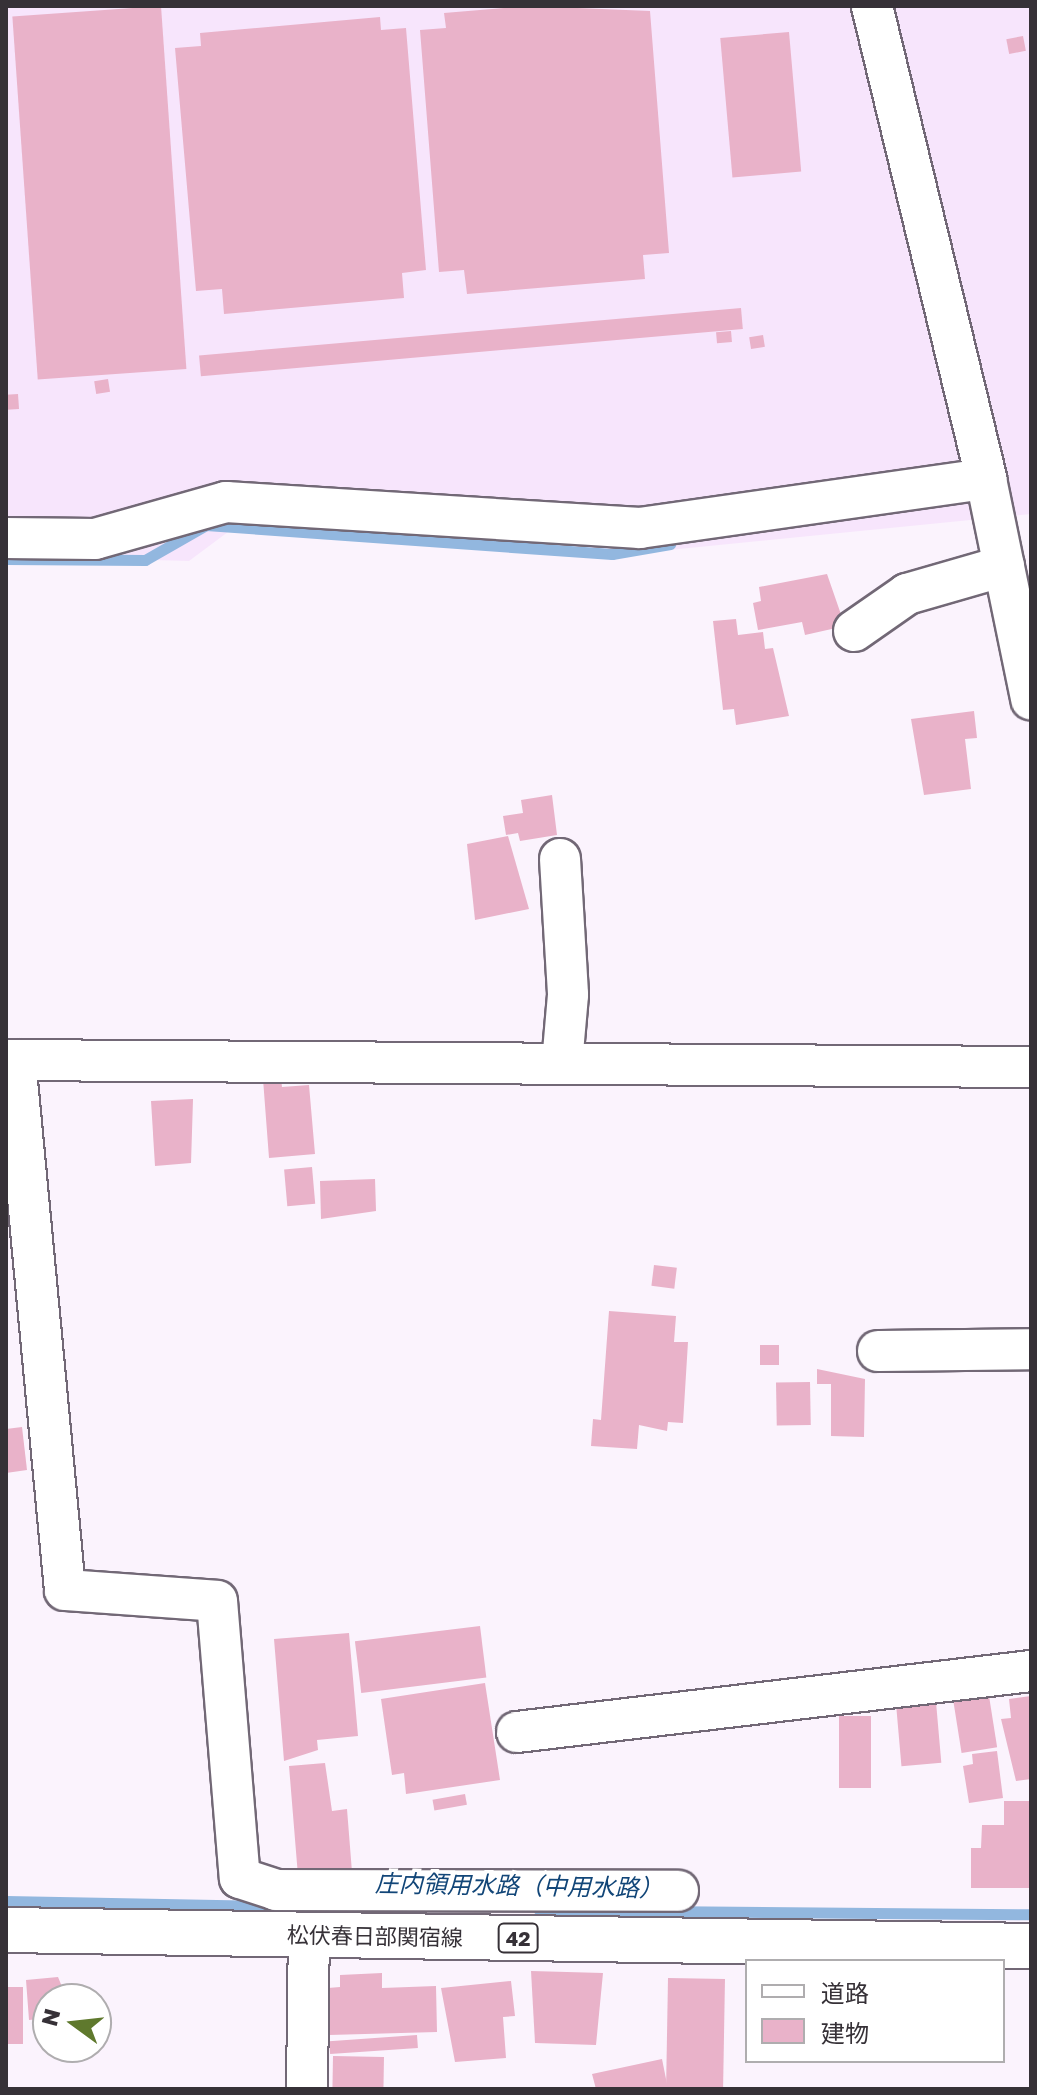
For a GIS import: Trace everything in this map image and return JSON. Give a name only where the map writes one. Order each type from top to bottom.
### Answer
[{"type":"main road","name":"松伏春日部関宿線","points":[[6,1930],[1031,1946]]},
{"type":"street","points":[[872,6],[986,479],[1031,699]]},
{"type":"street","points":[[6,538],[95,539],[226,502],[640,528],[986,479]]},
{"type":"street","points":[[854,631],[907,594],[1004,566]]},
{"type":"street","points":[[560,859],[568,995],[562,1064]]},
{"type":"street","points":[[678,1891],[369,1892],[255,1889],[240,1878],[217,1601],[65,1590],[11,1060],[1031,1067]]},
{"type":"street","points":[[878,1351],[1031,1349]]},
{"type":"street","points":[[517,1732],[1031,1671]]},
{"type":"street","points":[[369,1892],[370,1936]]},
{"type":"street","points":[[307,2089],[309,1935]]},
{"type":"shaded area","points":[[6,6],[1031,6],[1031,514],[649,552],[240,523],[189,561],[6,556]]},
{"type":"building","points":[[161,6],[186,369],[38,380],[12,16]]},
{"type":"building","points":[[529,6],[650,11],[669,253],[643,255],[645,279],[467,294],[464,270],[439,272],[420,30],[446,28],[444,13]]},
{"type":"building","points":[[380,17],[381,30],[406,28],[426,270],[402,273],[404,298],[224,314],[222,289],[196,291],[175,48],[201,46],[200,33]]},
{"type":"building","points":[[789,32],[801,171],[732,177],[720,38]]},
{"type":"building","points":[[1023,36],[1026,51],[1009,54],[1006,39]]},
{"type":"building","points":[[741,308],[743,329],[201,376],[199,355]]},
{"type":"building","points":[[731,331],[732,342],[717,343],[716,332]]},
{"type":"building","points":[[763,335],[765,347],[751,349],[749,337]]},
{"type":"building","points":[[108,379],[110,392],[96,394],[94,381]]},
{"type":"building","points":[[18,394],[19,409],[7,410],[6,395]]},
{"type":"building","points":[[827,574],[845,626],[805,635],[802,622],[758,630],[753,603],[761,601],[759,587]]},
{"type":"building","points":[[736,619],[738,635],[763,632],[765,649],[773,648],[789,716],[736,725],[734,709],[723,710],[713,621]]},
{"type":"building","points":[[974,711],[977,738],[965,739],[971,789],[924,795],[911,719]]},
{"type":"building","points":[[552,795],[557,835],[520,841],[518,833],[506,835],[503,816],[523,813],[521,800]]},
{"type":"building","points":[[508,836],[529,909],[475,920],[467,844]]},
{"type":"building","points":[[281,1078],[282,1087],[309,1085],[315,1154],[269,1158],[263,1079]]},
{"type":"building","points":[[193,1099],[191,1163],[155,1166],[151,1101]]},
{"type":"building","points":[[312,1167],[315,1204],[287,1206],[284,1169]]},
{"type":"building","points":[[375,1179],[376,1211],[321,1219],[320,1181]]},
{"type":"building","points":[[654,1265],[677,1268],[674,1289],[651,1286]]},
{"type":"building","points":[[609,1311],[676,1316],[674,1342],[688,1342],[683,1423],[668,1422],[667,1431],[639,1425],[637,1449],[591,1446],[593,1419],[601,1420]]},
{"type":"building","points":[[760,1345],[779,1345],[779,1365],[760,1365]]},
{"type":"building","points":[[817,1369],[865,1379],[864,1437],[831,1436],[831,1384],[817,1384]]},
{"type":"building","points":[[810,1382],[811,1425],[777,1426],[776,1383]]},
{"type":"building","points":[[22,1427],[27,1470],[6,1473],[6,1429]]},
{"type":"building","points":[[480,1626],[486,1678],[361,1693],[355,1641]]},
{"type":"building","points":[[349,1633],[358,1736],[317,1740],[318,1750],[284,1761],[274,1639]]},
{"type":"building","points":[[485,1683],[500,1780],[406,1794],[404,1773],[392,1775],[381,1699]]},
{"type":"building","points":[[989,1696],[997,1747],[962,1753],[953,1702]]},
{"type":"building","points":[[1031,1696],[1031,1779],[1016,1781],[1001,1719],[1011,1718],[1009,1699]]},
{"type":"building","points":[[936,1702],[941,1763],[901,1766],[896,1705]]},
{"type":"building","points":[[839,1716],[871,1716],[871,1788],[839,1788]]},
{"type":"building","points":[[997,1751],[1003,1798],[969,1803],[963,1766],[973,1764],[972,1754]]},
{"type":"building","points":[[325,1763],[332,1811],[347,1809],[352,1872],[298,1876],[289,1766]]},
{"type":"building","points":[[465,1794],[467,1805],[434,1811],[433,1800]]},
{"type":"building","points":[[1004,1801],[1031,1801],[1031,1888],[971,1888],[971,1848],[981,1848],[982,1825],[1004,1825]]},
{"type":"building","points":[[531,1971],[603,1973],[596,2045],[535,2043]]},
{"type":"building","points":[[382,1973],[382,1988],[436,1986],[437,2032],[329,2035],[328,1988],[340,1987],[340,1975]]},
{"type":"building","points":[[58,1977],[60,1983],[32,1983],[32,2020],[29,2020],[26,1980]]},
{"type":"building","points":[[668,1978],[725,1979],[723,2089],[666,2089]]},
{"type":"building","points":[[511,1981],[515,2016],[503,2017],[506,2058],[455,2062],[441,1988]]},
{"type":"building","points":[[6,1987],[23,1987],[23,2044],[6,2044]]},
{"type":"building","points":[[417,2035],[418,2048],[330,2054],[329,2041]]},
{"type":"building","points":[[333,2056],[384,2057],[383,2089],[332,2089]]},
{"type":"building","points":[[662,2059],[668,2089],[596,2089],[592,2074]]},
{"type":"waterway","points":[[6,559],[145,560],[206,525],[612,554],[670,544]]},
{"type":"waterway","name":"庄内領用水路（中用水路）","points":[[6,1901],[273,1906]]},
{"type":"waterway","name":"庄内領用水路（中用水路）","points":[[539,1910],[1031,1914]]}]
